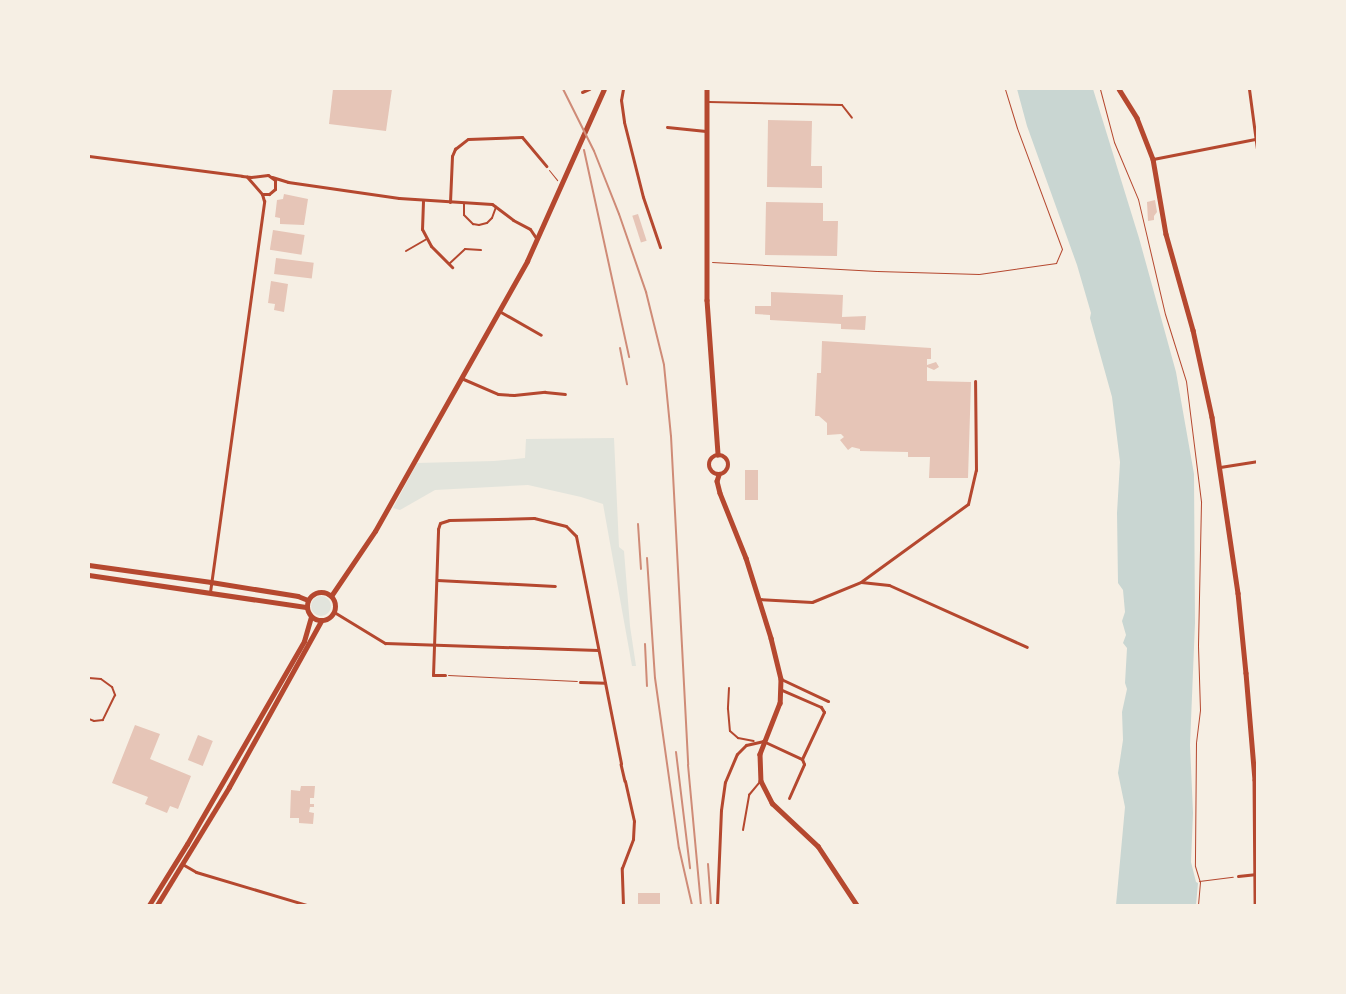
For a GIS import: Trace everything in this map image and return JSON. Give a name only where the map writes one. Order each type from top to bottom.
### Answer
[{"type":"main road","points":[[331,596],[374,531],[536,241],[604,89]]},
{"type":"main road","points":[[157,905],[184,865],[294,672],[314,630],[321,621],[330,617],[334,612],[334,600],[331,596],[326,593],[316,592],[308,600],[306,607],[311,617],[321,621]]},
{"type":"main road","points":[[149,905],[177,861],[304,641],[311,617]]},
{"type":"street","points":[[582,92],[589,89]]},
{"type":"street","points":[[623,89],[621,100],[624,122],[644,197],[660,247]]},
{"type":"street","points":[[706,89],[707,262],[710,356],[718,455]]},
{"type":"street","points":[[1119,89],[1137,118],[1153,158],[1166,234],[1206,384],[1238,593],[1247,682],[1254,780],[1256,905]]},
{"type":"street","points":[[1249,89],[1257,149]]},
{"type":"street","points":[[667,127],[706,131]]},
{"type":"street","points":[[450,202],[452,156],[455,148],[468,139],[522,137],[546,166]]},
{"type":"street","points":[[1153,158],[1255,139]]},
{"type":"street","points":[[89,156],[247,177],[266,175],[288,182],[423,201],[489,204],[496,206],[513,220],[530,229],[536,241]]},
{"type":"street","points":[[247,177],[256,185],[262,194],[264,202]]},
{"type":"street","points":[[256,185],[260,177]]},
{"type":"street","points":[[272,177],[276,184],[274,190]]},
{"type":"street","points":[[210,592],[264,202],[267,195],[288,182]]},
{"type":"street","points":[[262,194],[267,195]]},
{"type":"street","points":[[423,201],[422,229],[430,246],[450,266]]},
{"type":"street","points":[[530,229],[543,226]]},
{"type":"street","points":[[498,311],[541,335]]},
{"type":"street","points":[[460,378],[498,394],[514,395],[545,392],[565,394]]},
{"type":"street","points":[[759,599],[812,602],[862,582],[968,504],[976,470],[975,381]]},
{"type":"street","points":[[718,455],[727,459],[729,465],[727,471],[719,475],[717,481],[720,493],[746,558],[781,679],[780,703],[763,741],[760,754],[761,781],[772,803],[818,846],[857,905]]},
{"type":"street","points":[[718,455],[712,458],[709,464],[710,470],[719,475]]},
{"type":"street","points":[[1220,468],[1257,461]]},
{"type":"street","points":[[445,675],[433,675],[438,529],[440,523],[449,520],[534,518],[566,526],[572,530],[576,536],[634,821],[633,838],[622,868],[623,905]]},
{"type":"street","points":[[89,565],[211,582],[298,596],[308,600]]},
{"type":"street","points":[[89,575],[306,607]]},
{"type":"street","points":[[437,580],[555,586]]},
{"type":"street","points":[[862,582],[896,588],[1027,647]]},
{"type":"street","points":[[334,612],[385,643],[598,650]]},
{"type":"street","points":[[781,679],[828,701]]},
{"type":"street","points":[[580,682],[605,683]]},
{"type":"street","points":[[782,690],[821,707],[824,712],[802,759],[804,764],[789,798]]},
{"type":"street","points":[[717,905],[721,810],[725,782],[737,754],[742,747],[754,742],[763,741],[802,759]]},
{"type":"street","points":[[177,861],[196,872],[307,905]]},
{"type":"street","points":[[1238,876],[1256,874]]},
{"type":"lane","points":[[706,102],[842,105],[852,118]]},
{"type":"lane","points":[[464,203],[464,214],[473,224],[479,225],[487,223],[492,218],[496,206]]},
{"type":"lane","points":[[406,250],[427,239]]},
{"type":"lane","points":[[450,266],[465,249],[481,250]]},
{"type":"lane","points":[[89,678],[101,680],[112,687],[115,695],[103,720],[94,722],[89,719]]},
{"type":"lane","points":[[730,688],[728,709],[730,731],[738,738],[754,742]]},
{"type":"lane","points":[[743,830],[749,795],[761,781]]},
{"type":"path","points":[[707,262],[980,274],[1051,265],[1059,259],[1062,248],[1016,128],[1005,89]]},
{"type":"path","points":[[1100,89],[1114,142],[1138,199],[1165,314],[1186,381],[1201,502],[1198,646],[1200,710],[1196,742],[1195,866],[1199,881],[1198,905]]},
{"type":"path","points":[[546,166],[561,185]]},
{"type":"path","points":[[445,675],[580,682]]},
{"type":"path","points":[[1199,881],[1238,876]]},
{"type":"shaded area","points":[[1017,89],[1093,89],[1139,238],[1176,372],[1194,474],[1195,623],[1190,745],[1193,813],[1191,862],[1196,882],[1198,883],[1196,905],[1116,905],[1125,807],[1118,773],[1123,740],[1122,712],[1127,689],[1125,683],[1127,648],[1123,643],[1126,635],[1122,621],[1125,612],[1123,590],[1118,583],[1117,513],[1120,462],[1112,397],[1090,318],[1091,313],[1077,265],[1027,126]]},
{"type":"shaded area","points":[[614,438],[619,547],[624,551],[630,626],[636,666],[632,666],[603,504],[528,485],[435,490],[400,510],[393,508],[417,463],[494,461],[525,458],[526,439]]},
{"type":"shaded area","points":[[317,596],[325,596],[331,602],[331,610],[325,616],[317,616],[311,610],[311,602]]},
{"type":"building","points":[[333,89],[392,89],[386,131],[329,124]]},
{"type":"building","points":[[768,120],[812,121],[811,166],[822,166],[822,188],[767,187]]},
{"type":"building","points":[[284,194],[308,199],[304,225],[280,224],[280,218],[275,217],[277,200],[283,199]]},
{"type":"building","points":[[1155,200],[1157,212],[1154,220],[1148,221],[1147,202]]},
{"type":"building","points":[[766,202],[823,203],[823,221],[838,221],[837,256],[765,255]]},
{"type":"building","points":[[638,214],[647,241],[641,242],[632,216]]},
{"type":"building","points":[[273,230],[305,235],[301,255],[270,250]]},
{"type":"building","points":[[276,258],[314,263],[312,279],[274,274]]},
{"type":"building","points":[[271,281],[288,284],[284,312],[274,310],[275,304],[268,303]]},
{"type":"building","points":[[771,292],[843,295],[842,317],[866,316],[865,330],[841,329],[841,324],[770,320],[770,315],[755,314],[755,306],[771,306]]},
{"type":"building","points":[[822,341],[931,348],[931,359],[927,359],[927,365],[936,362],[939,367],[934,370],[927,367],[927,381],[971,382],[968,478],[929,478],[930,457],[908,457],[908,452],[860,451],[860,449],[852,447],[848,450],[840,440],[844,437],[841,434],[827,435],[827,423],[819,416],[815,416],[817,373],[821,373]]},
{"type":"building","points":[[745,470],[758,470],[758,500],[745,500]]},
{"type":"building","points":[[135,725],[160,734],[150,759],[191,776],[178,809],[170,806],[167,813],[145,804],[148,797],[112,783]]},
{"type":"building","points":[[198,735],[213,741],[203,766],[188,760]]},
{"type":"building","points":[[301,786],[315,786],[314,798],[310,798],[310,804],[314,804],[314,807],[310,807],[309,812],[314,813],[313,824],[299,823],[299,818],[290,818],[291,790],[300,791]]},
{"type":"building","points":[[638,893],[660,893],[660,905],[638,905]]},
{"type":"railway","points":[[563,89],[594,151],[619,214],[646,292],[664,365],[671,436],[688,765],[701,905]]},
{"type":"railway","points":[[584,150],[629,357]]},
{"type":"railway","points":[[620,348],[627,384]]},
{"type":"railway","points":[[638,524],[641,569]]},
{"type":"railway","points":[[647,558],[655,678],[679,848],[692,905]]},
{"type":"railway","points":[[645,644],[647,686]]},
{"type":"railway","points":[[676,752],[690,868]]},
{"type":"railway","points":[[708,864],[711,905]]}]
